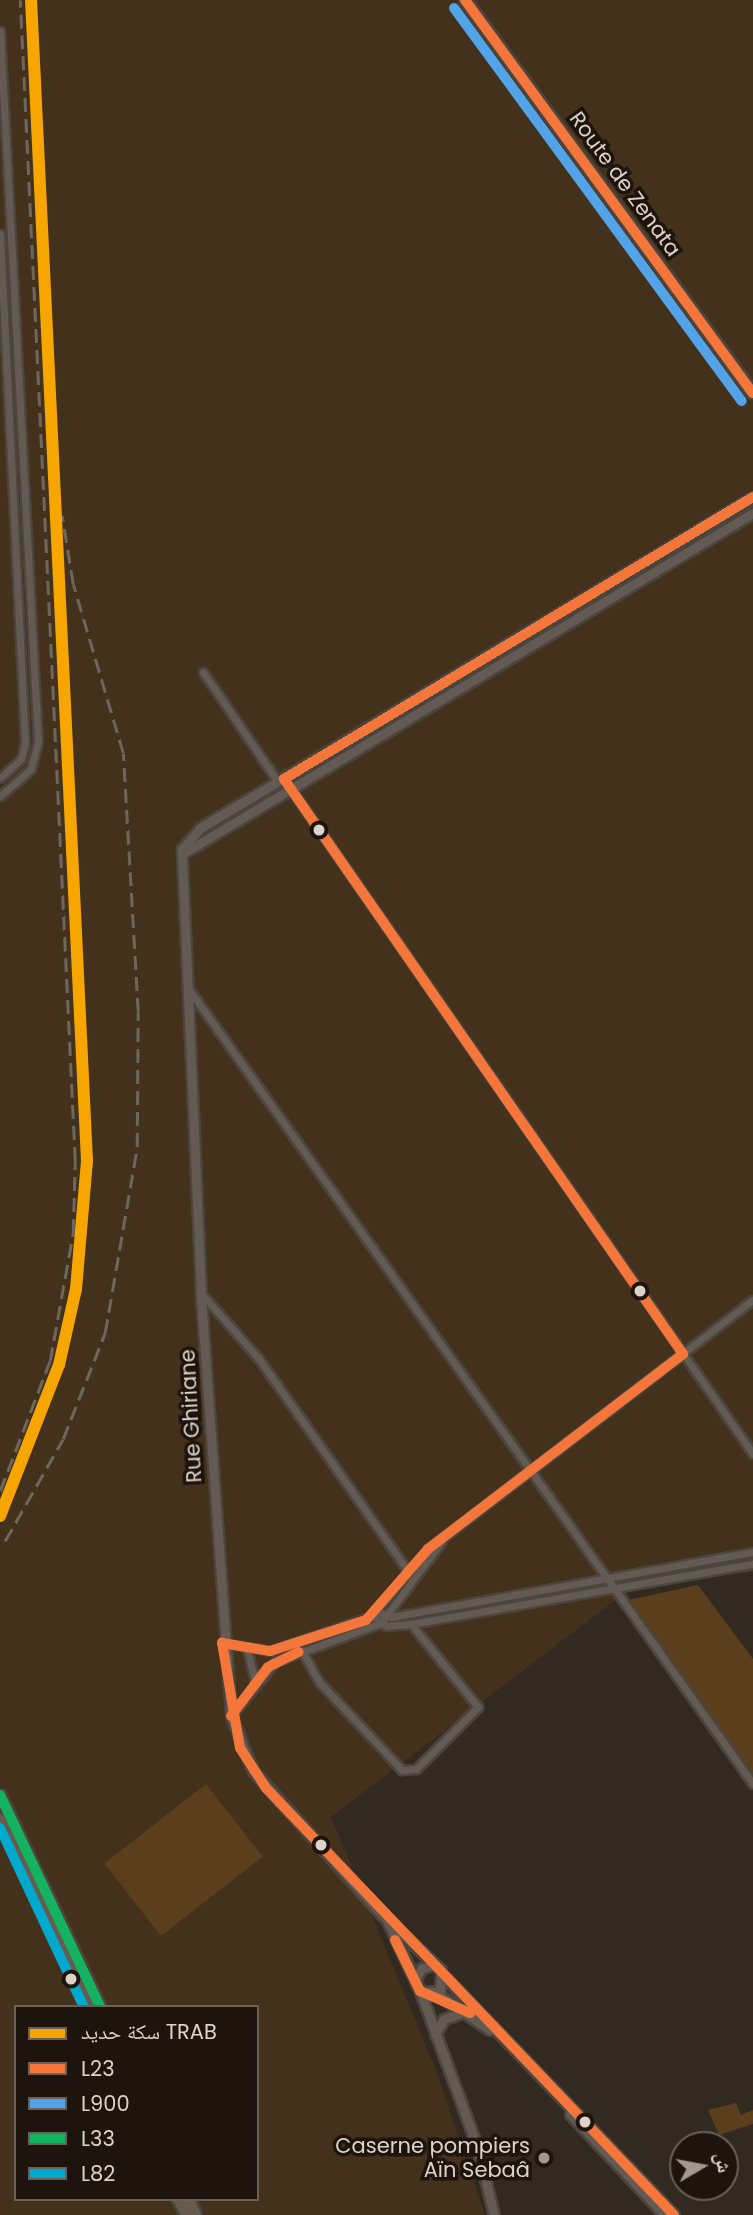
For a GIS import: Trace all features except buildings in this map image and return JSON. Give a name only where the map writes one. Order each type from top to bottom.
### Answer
[{"type":"main road","name":"Route de Zenata","points":[[465,0],[753,393]]},
{"type":"main road","points":[[0,1796],[99,2005]]},
{"type":"main road","points":[[0,1819],[89,2005]]},
{"type":"street","points":[[0,31],[38,742],[34,763],[19,783],[0,796]]},
{"type":"street","points":[[0,234],[25,743],[9,772],[0,778]]},
{"type":"street","points":[[182,854],[194,832],[753,497]]},
{"type":"street","points":[[182,854],[753,513]]},
{"type":"street","points":[[637,565],[645,576]]},
{"type":"street","points":[[203,672],[281,780],[291,788],[753,1454]]},
{"type":"street","points":[[9,772],[19,783]]},
{"type":"street","name":"Rue Ghiriane","points":[[182,854],[201,1293],[222,1643],[231,1716],[240,1748],[266,1788],[387,1920],[434,1965]]},
{"type":"street","points":[[188,987],[527,1473],[753,1784]]},
{"type":"street","points":[[201,1293],[259,1359],[408,1571]]},
{"type":"street","points":[[222,1643],[270,1651],[374,1614],[408,1571],[442,1541],[753,1300]]},
{"type":"street","points":[[384,1620],[442,1541]]},
{"type":"street","points":[[231,1716],[255,1681],[275,1662],[384,1620],[600,1575],[753,1552]]},
{"type":"street","points":[[374,1614],[384,1620],[411,1624],[607,1585],[753,1564]]},
{"type":"street","points":[[302,1651],[320,1683],[401,1770],[415,1769],[478,1707],[411,1624]]},
{"type":"street","points":[[247,1649],[255,1681]]},
{"type":"street","name":"Rue Ghiriane","points":[[387,1920],[415,1979]]},
{"type":"street","points":[[494,2215],[477,2146],[415,1979],[422,1968],[434,1965],[670,2214]]},
{"type":"street","points":[[430,2023],[435,1994],[445,1977]]},
{"type":"street","points":[[420,1991],[435,1994],[467,2011],[536,2074]]},
{"type":"street","points":[[435,2034],[444,2019],[467,2011]]},
{"type":"shaded area","points":[[0,0],[753,0],[753,1572],[639,1582],[331,1817],[437,2073],[485,2215],[0,2215]]},
{"type":"shaded area","points":[[698,1585],[753,1659],[753,1783],[619,1602]]},
{"type":"shaded area","points":[[206,1784],[263,1856],[161,1936],[104,1863]]},
{"type":"shaded area","points":[[736,2103],[741,2115],[753,2110],[753,2124],[731,2131],[717,2131],[708,2110]]},
{"type":"railway","points":[[0,1491],[50,1361],[73,1233],[75,1161],[20,0]]},
{"type":"railway","points":[[35,0],[37,150]]},
{"type":"railway","points":[[5,1541],[63,1439],[105,1333],[137,1147],[138,1012],[123,753],[73,584],[62,516]]},
{"type":"rail line","name":"TRAB","points":[[0,1516],[59,1365],[76,1289],[87,1161],[31,0]]},
{"type":"transit line","name":"L23","points":[[465,0],[753,393]]},
{"type":"transit line","name":"L900","points":[[454,8],[742,401]]},
{"type":"transit line","name":"L23","points":[[683,1354],[284,779],[753,497]]},
{"type":"transit line","name":"L23","points":[[674,2215],[266,1788],[240,1748],[222,1643],[270,1651],[366,1620],[428,1549],[683,1354]]},
{"type":"transit line","name":"L23","points":[[231,1716],[268,1667],[299,1652]]},
{"type":"transit line","name":"L33","points":[[0,1795],[99,2005]]},
{"type":"transit line","name":"L82","points":[[0,1828],[83,2005]]},
{"type":"transit line","name":"L23","points":[[395,1940],[420,1991],[470,2013]]},
{"type":"place","name":"Caserne pompiers Aïn Sebaâ","points":[[544,2158]]}]
